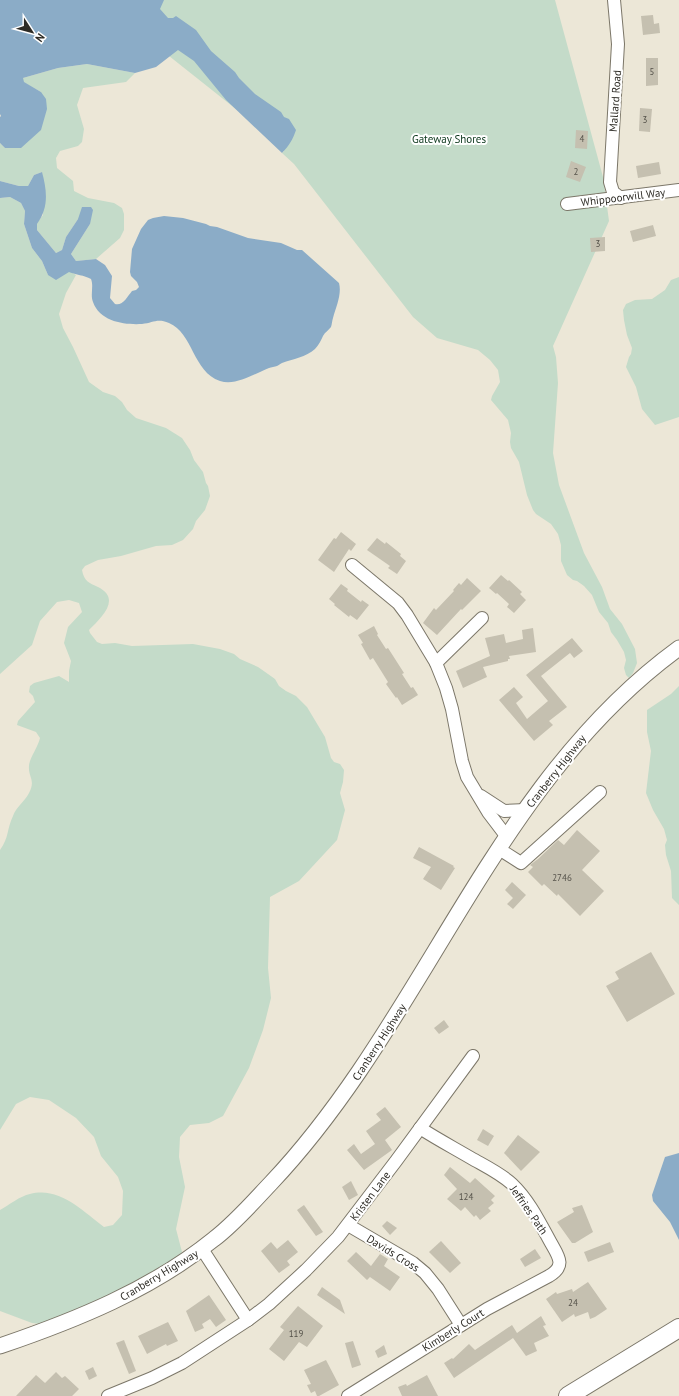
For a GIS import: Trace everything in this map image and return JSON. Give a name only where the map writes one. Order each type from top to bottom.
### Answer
[{"type":"highway","points":[[568,1396],[679,1328]]},
{"type":"main road","name":"Cranberry Highway","points":[[0,1346],[73,1319],[119,1299],[154,1280],[202,1249],[232,1224],[277,1177],[338,1103],[377,1046],[465,901],[503,843],[566,756],[604,714],[636,682],[679,648]]},
{"type":"street","name":"Mallard Road","points":[[614,0],[617,25],[618,57],[610,182],[613,192],[620,198]]},
{"type":"street","name":"Whippoorwill Way","points":[[567,204],[679,190]]},
{"type":"street","points":[[352,565],[398,603],[436,663],[446,688],[452,709],[462,761],[467,777],[488,812],[503,843],[521,863],[600,792]]},
{"type":"street","points":[[436,663],[482,618]]},
{"type":"street","points":[[476,793],[504,810],[526,810]]},
{"type":"street","name":"Kristen Lane","points":[[108,1396],[152,1378],[182,1363],[248,1320],[269,1304],[310,1266],[348,1225],[473,1056]]},
{"type":"street","name":"Jeffries Path","points":[[420,1128],[495,1171],[512,1184],[522,1195],[558,1254],[560,1262],[559,1267]]},
{"type":"street","name":"Davids Cross","points":[[348,1225],[413,1264],[425,1273],[438,1289],[461,1325]]},
{"type":"street","points":[[202,1249],[248,1320]]},
{"type":"street","name":"Kimberly Court","points":[[348,1396],[487,1309],[549,1276],[559,1267]]},
{"type":"green space","name":"Gateway Shores","points":[[156,0],[555,0],[603,177],[609,221],[553,346],[556,357],[558,383],[553,453],[559,485],[584,553],[602,587],[610,609],[622,624],[635,649],[637,663],[629,678],[626,675],[624,668],[626,660],[624,652],[611,632],[608,623],[599,612],[592,595],[584,586],[567,575],[561,561],[561,545],[558,534],[551,524],[536,514],[533,510],[527,495],[519,462],[511,448],[511,433],[508,420],[491,400],[500,382],[498,370],[490,360],[478,350],[437,338],[413,317],[294,164],[282,153],[284,151],[275,140],[159,48]]},
{"type":"green space","points":[[87,64],[135,73],[126,82],[83,88],[77,105],[84,129],[82,142],[78,146],[60,151],[56,158],[57,168],[73,181],[74,191],[88,198],[114,203],[122,208],[124,214],[124,230],[120,238],[96,259],[76,261],[71,254],[90,224],[78,219],[66,237],[62,250],[56,253],[37,230],[36,224],[43,215],[42,172],[34,175],[28,186],[19,186],[0,181],[0,143],[5,148],[41,92],[23,82],[23,78],[58,68]]},
{"type":"green space","points":[[10,197],[21,203],[25,211],[24,224],[32,248],[42,261],[48,275],[69,271],[76,275],[66,293],[59,314],[63,328],[89,382],[103,392],[115,396],[136,418],[166,428],[182,438],[190,450],[194,460],[203,472],[210,496],[205,510],[196,521],[193,529],[183,540],[172,545],[156,546],[121,556],[98,560],[85,566],[82,570],[86,579],[105,592],[109,603],[99,620],[89,630],[90,633],[97,642],[102,644],[115,643],[132,646],[193,644],[220,649],[234,654],[240,659],[258,667],[275,679],[279,686],[296,696],[307,707],[325,737],[331,758],[334,762],[340,764],[344,770],[340,793],[345,810],[337,840],[299,881],[270,897],[268,968],[271,998],[263,1030],[249,1068],[223,1116],[209,1123],[190,1125],[180,1137],[179,1157],[185,1187],[176,1229],[182,1252],[177,1265],[49,1325],[32,1323],[0,1311],[0,1210],[26,1195],[41,1192],[61,1197],[79,1207],[104,1227],[113,1225],[122,1215],[123,1191],[118,1177],[101,1156],[94,1137],[76,1118],[49,1100],[30,1097],[16,1104],[0,1130],[0,850],[5,841],[14,813],[31,789],[32,782],[29,763],[40,738],[36,732],[17,725],[18,721],[35,702],[33,696],[29,692],[30,686],[34,683],[59,676],[69,682],[71,661],[64,643],[68,627],[82,612],[79,603],[69,600],[57,602],[40,621],[32,645],[0,674],[0,198]]},
{"type":"green space","points":[[679,277],[679,417],[655,425],[642,409],[636,387],[626,367],[632,348],[627,335],[623,310],[626,304],[635,300],[652,299],[665,290],[671,280]]},
{"type":"green space","points":[[679,686],[679,905],[672,898],[671,871],[666,855],[665,845],[667,840],[664,829],[653,810],[646,793],[651,751],[647,732],[647,710],[671,694]]},
{"type":"water","points":[[0,0],[164,0],[160,9],[168,18],[173,18],[176,16],[196,30],[211,51],[235,72],[255,94],[281,112],[284,117],[289,119],[296,130],[294,136],[282,153],[226,100],[194,61],[178,50],[156,67],[135,73],[87,64],[58,68],[23,78],[24,82],[41,92],[46,99],[47,109],[41,130],[21,148],[5,148],[0,143]]},
{"type":"water","points":[[42,172],[46,199],[44,211],[37,224],[37,230],[56,253],[62,250],[66,237],[78,219],[82,207],[91,207],[93,210],[90,224],[71,254],[76,261],[96,259],[105,265],[112,276],[110,298],[115,304],[120,304],[123,302],[132,291],[139,287],[137,282],[131,276],[130,272],[132,249],[141,229],[148,220],[164,216],[183,218],[217,227],[248,238],[281,243],[297,250],[302,250],[339,283],[339,296],[331,327],[315,349],[304,356],[282,363],[239,381],[220,381],[204,370],[189,343],[177,328],[169,323],[158,321],[128,324],[114,321],[101,314],[96,309],[92,299],[91,279],[69,272],[56,280],[48,275],[42,261],[32,248],[24,224],[25,211],[21,203],[10,197],[0,198],[0,181],[19,186],[28,186],[34,175]]},
{"type":"water","points":[[679,1153],[679,1240],[670,1222],[653,1201],[652,1195],[665,1157]]},
{"type":"building","points":[[653,15],[654,24],[659,23],[660,33],[643,35],[641,16]]},
{"type":"building","points":[[646,58],[658,58],[658,85],[646,86]]},
{"type":"building","points":[[640,108],[652,109],[650,132],[639,131]]},
{"type":"building","points":[[576,130],[588,131],[587,149],[575,148]]},
{"type":"building","points":[[571,161],[586,167],[580,182],[566,177]]},
{"type":"building","points":[[659,162],[661,174],[638,178],[636,166]]},
{"type":"building","points":[[653,225],[656,236],[633,242],[630,231]]},
{"type":"building","points":[[605,237],[605,251],[591,252],[590,238]]},
{"type":"building","points":[[341,532],[356,544],[351,551],[349,549],[334,572],[318,560],[334,538],[336,539]]},
{"type":"building","points":[[377,538],[385,544],[386,542],[401,554],[400,556],[406,561],[397,574],[388,568],[390,566],[367,550]]},
{"type":"building","points":[[501,575],[522,592],[520,594],[526,600],[514,613],[507,607],[509,604],[489,588]]},
{"type":"building","points":[[467,578],[481,591],[462,610],[461,609],[437,635],[423,623],[434,608],[436,610],[454,591],[453,590],[459,583],[461,585]]},
{"type":"building","points":[[341,584],[361,602],[362,600],[369,605],[357,620],[350,615],[349,617],[329,599]]},
{"type":"building","points":[[374,626],[378,634],[377,635],[386,649],[388,648],[404,673],[402,674],[411,688],[413,687],[418,695],[402,705],[386,684],[388,682],[373,658],[370,660],[361,644],[363,643],[358,635]]},
{"type":"building","points":[[533,628],[536,652],[509,656],[510,659],[508,659],[508,661],[483,667],[487,677],[463,688],[456,671],[490,656],[485,638],[504,634],[506,643],[523,639],[522,630]]},
{"type":"building","points":[[572,638],[583,651],[574,658],[570,653],[541,676],[567,707],[549,721],[553,725],[534,741],[499,700],[514,687],[523,697],[516,703],[527,719],[548,701],[526,675]]},
{"type":"building","points":[[577,830],[600,851],[582,870],[604,891],[580,916],[558,894],[557,896],[544,884],[542,886],[528,872],[533,867],[530,865],[558,840],[564,845]]},
{"type":"building","points":[[419,847],[454,866],[453,867],[455,868],[441,890],[423,879],[431,867],[413,858]]},
{"type":"building","points":[[512,882],[526,895],[513,909],[507,904],[513,898],[505,890]]},
{"type":"building","points":[[651,952],[675,994],[627,1022],[606,986],[619,979],[615,972]]},
{"type":"building","points":[[444,1020],[449,1027],[439,1034],[434,1028]]},
{"type":"building","points":[[385,1107],[401,1127],[385,1140],[392,1150],[364,1170],[347,1150],[354,1144],[361,1154],[375,1144],[366,1131],[381,1120],[376,1114]]},
{"type":"building","points":[[483,1129],[494,1136],[488,1146],[477,1140]]},
{"type":"building","points":[[518,1135],[540,1152],[521,1171],[504,1153]]},
{"type":"building","points":[[450,1167],[470,1183],[475,1178],[495,1196],[491,1200],[494,1203],[488,1208],[491,1211],[480,1220],[476,1215],[474,1217],[465,1207],[461,1211],[447,1199],[457,1189],[444,1175]]},
{"type":"building","points":[[351,1181],[358,1195],[349,1200],[342,1187]]},
{"type":"building","points":[[304,1205],[323,1232],[316,1236],[297,1210]]},
{"type":"building","points":[[582,1205],[593,1232],[575,1243],[572,1243],[557,1222],[574,1212],[572,1208]]},
{"type":"building","points":[[387,1221],[397,1228],[390,1235],[382,1226]]},
{"type":"building","points":[[288,1240],[298,1252],[287,1261],[290,1265],[279,1273],[261,1251],[271,1242],[277,1249]]},
{"type":"building","points":[[441,1241],[461,1263],[450,1273],[429,1252]]},
{"type":"building","points":[[610,1242],[614,1252],[588,1262],[584,1252]]},
{"type":"building","points":[[535,1249],[541,1258],[525,1267],[520,1259]]},
{"type":"building","points":[[356,1252],[371,1266],[380,1254],[388,1259],[384,1266],[400,1277],[390,1291],[370,1277],[367,1280],[347,1261]]},
{"type":"building","points":[[588,1282],[607,1309],[590,1319],[588,1312],[575,1317],[574,1314],[562,1322],[546,1299],[556,1292],[557,1294],[572,1289],[573,1292]]},
{"type":"building","points":[[322,1287],[340,1300],[345,1314],[317,1295]]},
{"type":"building","points":[[209,1295],[226,1320],[216,1327],[210,1319],[202,1324],[204,1328],[195,1332],[186,1311]]},
{"type":"building","points":[[298,1306],[323,1326],[307,1347],[299,1342],[284,1361],[269,1349],[284,1330],[280,1327]]},
{"type":"building","points":[[541,1316],[546,1325],[543,1326],[549,1336],[534,1343],[537,1351],[526,1356],[513,1338],[454,1378],[444,1363],[452,1358],[453,1359],[469,1344],[475,1350],[512,1325],[517,1333]]},
{"type":"building","points":[[168,1322],[178,1341],[167,1346],[166,1344],[147,1354],[138,1336]]},
{"type":"building","points":[[124,1340],[136,1371],[129,1374],[116,1343]]},
{"type":"building","points":[[353,1341],[361,1365],[352,1368],[345,1343]]},
{"type":"building","points":[[384,1345],[387,1354],[378,1358],[375,1351]]},
{"type":"building","points":[[326,1360],[339,1385],[317,1396],[315,1391],[311,1393],[307,1385],[311,1384],[304,1370]]},
{"type":"building","points":[[93,1367],[97,1376],[89,1380],[85,1371]]},
{"type":"building","points":[[56,1372],[62,1378],[65,1376],[79,1389],[72,1396],[16,1396],[36,1375],[45,1383]]},
{"type":"building","points":[[427,1375],[438,1396],[402,1396],[398,1387],[406,1384],[407,1386]]}]
